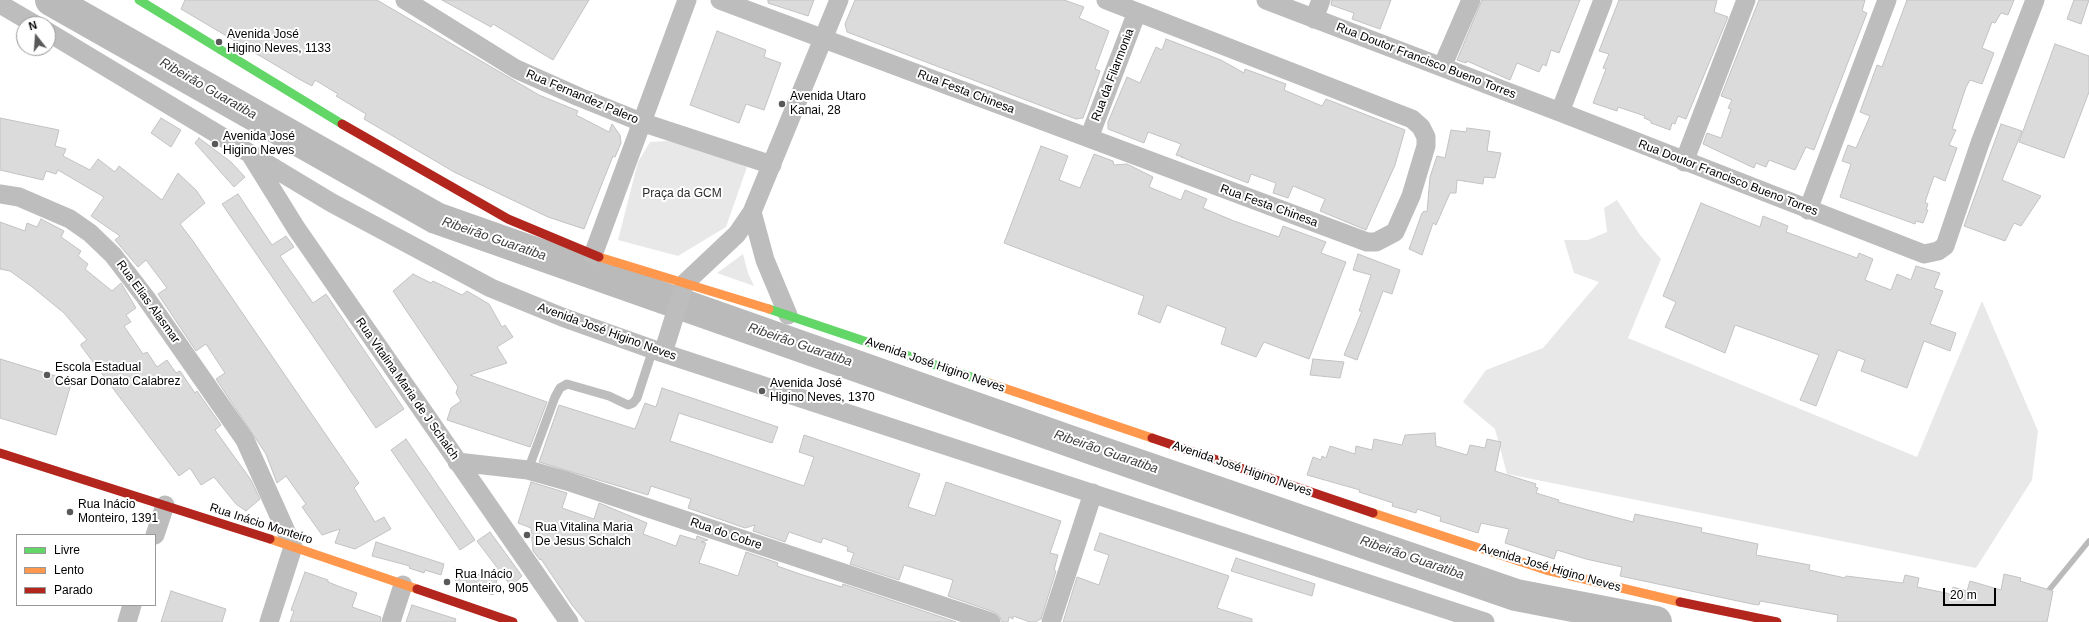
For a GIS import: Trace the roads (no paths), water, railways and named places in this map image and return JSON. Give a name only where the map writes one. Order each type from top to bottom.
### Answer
[{"type":"street","name":"Avenida José Higino Neves","points":[[139,0],[290,93],[434,178],[508,219],[592,255],[788,315],[1384,517],[1546,570],[1649,596],[1777,622]]},
{"type":"street","name":"Rua Fernandez Palero","points":[[405,0],[516,69],[641,122],[772,165]]},
{"type":"street","points":[[592,255],[686,0]]},
{"type":"street","name":"Rua Festa Chinesa","points":[[720,0],[1367,242],[1376,242],[1395,232],[1411,196],[1426,146],[1426,137],[1421,127],[1412,120],[1106,0]]},
{"type":"street","points":[[658,351],[669,335],[685,284],[737,234],[752,212],[839,0]]},
{"type":"street","name":"Rua Doutor Francisco Bueno Torres","points":[[1266,0],[1560,112],[1684,162],[1924,254],[1938,251],[1945,246],[1980,143],[2035,0]]},
{"type":"street","points":[[1314,19],[1321,0]]},
{"type":"street","points":[[1442,67],[1471,0]]},
{"type":"street","points":[[1560,112],[1603,0]]},
{"type":"street","points":[[1684,162],[1746,0]]},
{"type":"street","points":[[1808,210],[1887,0]]},
{"type":"street","points":[[0,4],[20,16]]},
{"type":"street","name":"Rua da Filarmonia","points":[[1089,138],[1137,12]]},
{"type":"street","name":"Avenida José Higino Neves","points":[[56,37],[332,203],[491,288],[562,317],[658,351],[1485,622]]},
{"type":"street","name":"Rua Vitalina Maria de J Schalch","points":[[250,154],[296,228],[569,622]]},
{"type":"street","name":"Rua Elias Alasmar","points":[[0,194],[19,197],[70,219],[90,233],[113,255],[146,298],[245,440],[293,547]]},
{"type":"street","points":[[752,212],[765,260],[788,315]]},
{"type":"street","name":"Rua Inácio Monteiro","points":[[0,453],[293,547],[513,622]]},
{"type":"street","name":"Rua do Cobre","points":[[457,462],[528,470],[567,481],[991,622]]},
{"type":"street","points":[[1051,622],[1093,493]]},
{"type":"street","points":[[155,534],[165,505]]},
{"type":"street","points":[[268,622],[293,547]]},
{"type":"street","points":[[391,622],[403,585]]},
{"type":"street","points":[[126,622],[132,606]]},
{"type":"lane","points":[[528,470],[555,397],[560,388],[567,384],[573,385],[609,396],[628,404],[633,403],[637,398],[658,351]]},
{"type":"waterway","name":"Ribeirão Guaratiba","points":[[51,0],[436,218],[1098,451],[1516,595],[1656,622]]},
{"type":"waterway","points":[[2045,595],[2089,541]]},
{"type":"place","name":"Avenida José Higino Neves, 1133","points":[[219,42]]},
{"type":"place","name":"Avenida Utaro Kanai, 28","points":[[782,104]]},
{"type":"place","name":"Avenida José Higino Neves","points":[[215,144]]},
{"type":"place","name":"Escola Estadual César Donato Calabrez","points":[[47,375]]},
{"type":"place","name":"Avenida José Higino Neves, 1370","points":[[762,391]]},
{"type":"place","name":"Rua Inácio Monteiro, 1391","points":[[70,512]]},
{"type":"place","name":"Rua Vitalina Maria De Jesus Schalch","points":[[527,535]]},
{"type":"place","name":"Rua Inácio Monteiro, 905","points":[[447,582]]},
{"type":"park label","name":"Praça da GCM","points":[[682,194]]}]
